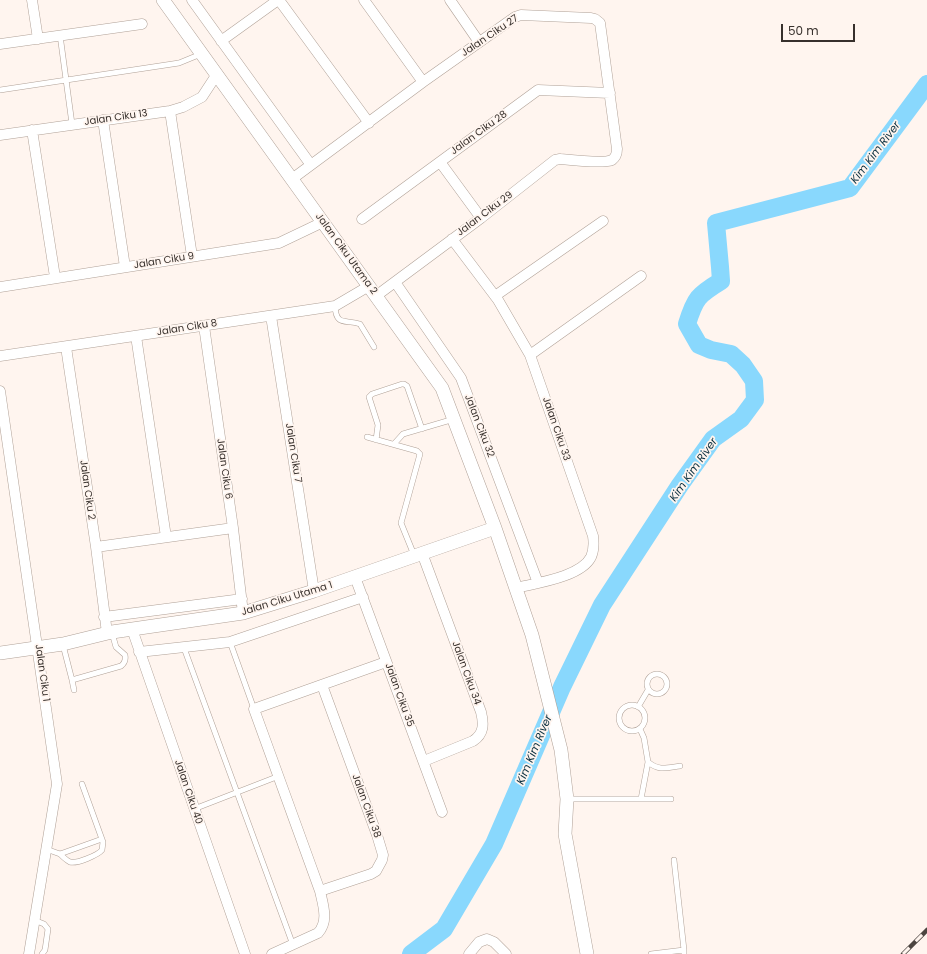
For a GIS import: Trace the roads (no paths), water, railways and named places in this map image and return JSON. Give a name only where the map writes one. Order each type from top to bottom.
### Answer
[{"type":"street","points":[[32,0],[38,39]]},
{"type":"street","name":"Jalan Ciku Utama 2","points":[[163,0],[442,388],[495,528],[532,635],[561,750],[567,799],[565,834],[587,954]]},
{"type":"street","points":[[192,0],[311,165]]},
{"type":"street","points":[[221,41],[278,0],[369,123]]},
{"type":"street","points":[[364,0],[423,82]]},
{"type":"street","points":[[450,0],[479,42]]},
{"type":"street","name":"Jalan Ciku 27","points":[[292,179],[423,82],[518,15],[595,19],[598,21],[601,27],[617,153],[612,160],[603,161]]},
{"type":"street","points":[[0,44],[142,24]]},
{"type":"street","name":"Jalan Ciku 13","points":[[0,134],[170,111],[183,107],[202,97],[216,74]]},
{"type":"street","name":"Jalan Ciku 28","points":[[362,219],[538,90],[610,93]]},
{"type":"street","points":[[170,111],[192,256]]},
{"type":"street","points":[[103,120],[125,267]]},
{"type":"street","points":[[32,130],[55,277]]},
{"type":"street","name":"Jalan Ciku 29","points":[[373,291],[395,282],[481,218],[555,160],[603,161]]},
{"type":"street","points":[[440,162],[481,218]]},
{"type":"street","points":[[495,296],[603,221]]},
{"type":"street","name":"Jalan Ciku 9","points":[[0,287],[55,277],[281,243],[323,222]]},
{"type":"street","name":"Jalan Ciku 33","points":[[452,239],[495,296],[530,355],[592,532],[594,542],[591,557],[581,568],[568,574],[516,588]]},
{"type":"street","points":[[530,355],[641,276]]},
{"type":"street","name":"Jalan Ciku 32","points":[[395,282],[461,378],[538,583]]},
{"type":"street","name":"Jalan Ciku 8","points":[[0,356],[335,306],[373,291]]},
{"type":"street","name":"Jalan Ciku 7","points":[[272,316],[314,591]]},
{"type":"street","name":"Jalan Ciku 6","points":[[204,326],[233,528],[243,613]]},
{"type":"street","points":[[136,336],[166,537]]},
{"type":"street","name":"Jalan Ciku 2","points":[[66,347],[96,547],[104,617],[109,633]]},
{"type":"street","name":"Jalan Ciku 1","points":[[0,391],[57,786],[29,954]]},
{"type":"street","points":[[96,547],[233,528]]},
{"type":"street","name":"Jalan Ciku Utama 1","points":[[0,652],[63,644],[132,629],[243,613],[314,591],[495,528]]},
{"type":"street","name":"Jalan Ciku 34","points":[[418,554],[481,712],[483,724],[479,736],[473,741],[424,762]]},
{"type":"street","name":"Jalan Ciku 35","points":[[355,577],[442,812]]},
{"type":"street","points":[[139,652],[230,642],[363,597]]},
{"type":"street","points":[[104,617],[242,599]]},
{"type":"street","name":"Jalan Ciku 40","points":[[132,629],[245,954]]},
{"type":"street","points":[[272,954],[293,946],[318,933],[322,929],[325,915],[320,891],[254,709],[386,662]]},
{"type":"street","name":"Jalan Ciku 38","points":[[320,891],[371,874],[379,867],[382,855],[322,685]]},
{"type":"street","points":[[472,950],[483,940],[490,940],[506,954]]},
{"type":"lane","points":[[60,35],[72,124]]},
{"type":"lane","points":[[0,90],[179,63],[202,54]]},
{"type":"lane","points":[[335,306],[336,316],[338,319],[341,321],[360,324],[374,347]]},
{"type":"lane","points":[[376,440],[378,425],[369,397],[372,394],[402,384],[407,386],[422,429]]},
{"type":"lane","points":[[394,444],[403,434],[454,419]]},
{"type":"lane","points":[[367,438],[394,444],[417,451],[420,454],[401,525],[418,554]]},
{"type":"lane","points":[[72,680],[121,666],[123,664],[125,661],[125,655],[116,647],[109,633]]},
{"type":"lane","points":[[230,642],[254,709]]},
{"type":"lane","points":[[63,644],[74,690]]},
{"type":"lane","points":[[184,648],[293,946]]},
{"type":"lane","points":[[651,675],[661,675],[665,678],[667,683],[666,688],[662,692],[657,694],[648,690],[646,684],[647,679],[651,675]]},
{"type":"lane","points":[[638,706],[648,690]]},
{"type":"lane","points":[[631,705],[638,706],[643,711],[645,717],[644,724],[640,729],[633,732],[626,730],[621,726],[619,719],[620,713],[625,707],[631,705]]},
{"type":"lane","points":[[640,729],[644,738],[648,762],[641,799]]},
{"type":"lane","points":[[648,762],[654,767],[661,768],[680,766]]},
{"type":"lane","points":[[194,809],[279,776]]},
{"type":"lane","points":[[46,849],[60,854],[69,862],[77,862],[100,853],[103,846],[102,840],[82,784]]},
{"type":"lane","points":[[567,799],[671,798]]},
{"type":"lane","points":[[60,854],[102,840]]},
{"type":"lane","points":[[651,954],[684,952],[674,860]]},
{"type":"lane","points":[[34,920],[44,924],[48,929],[45,950],[42,954]]},
{"type":"waterway","name":"Kim Kim River","points":[[411,954],[444,929],[494,844],[562,687],[602,605],[680,485],[713,439],[741,419],[755,400],[754,381],[743,365],[731,354],[711,350],[699,345],[687,324],[692,308],[698,298],[721,281],[716,223],[850,188],[927,84]]},
{"type":"railway","points":[[903,954],[927,930]]}]
